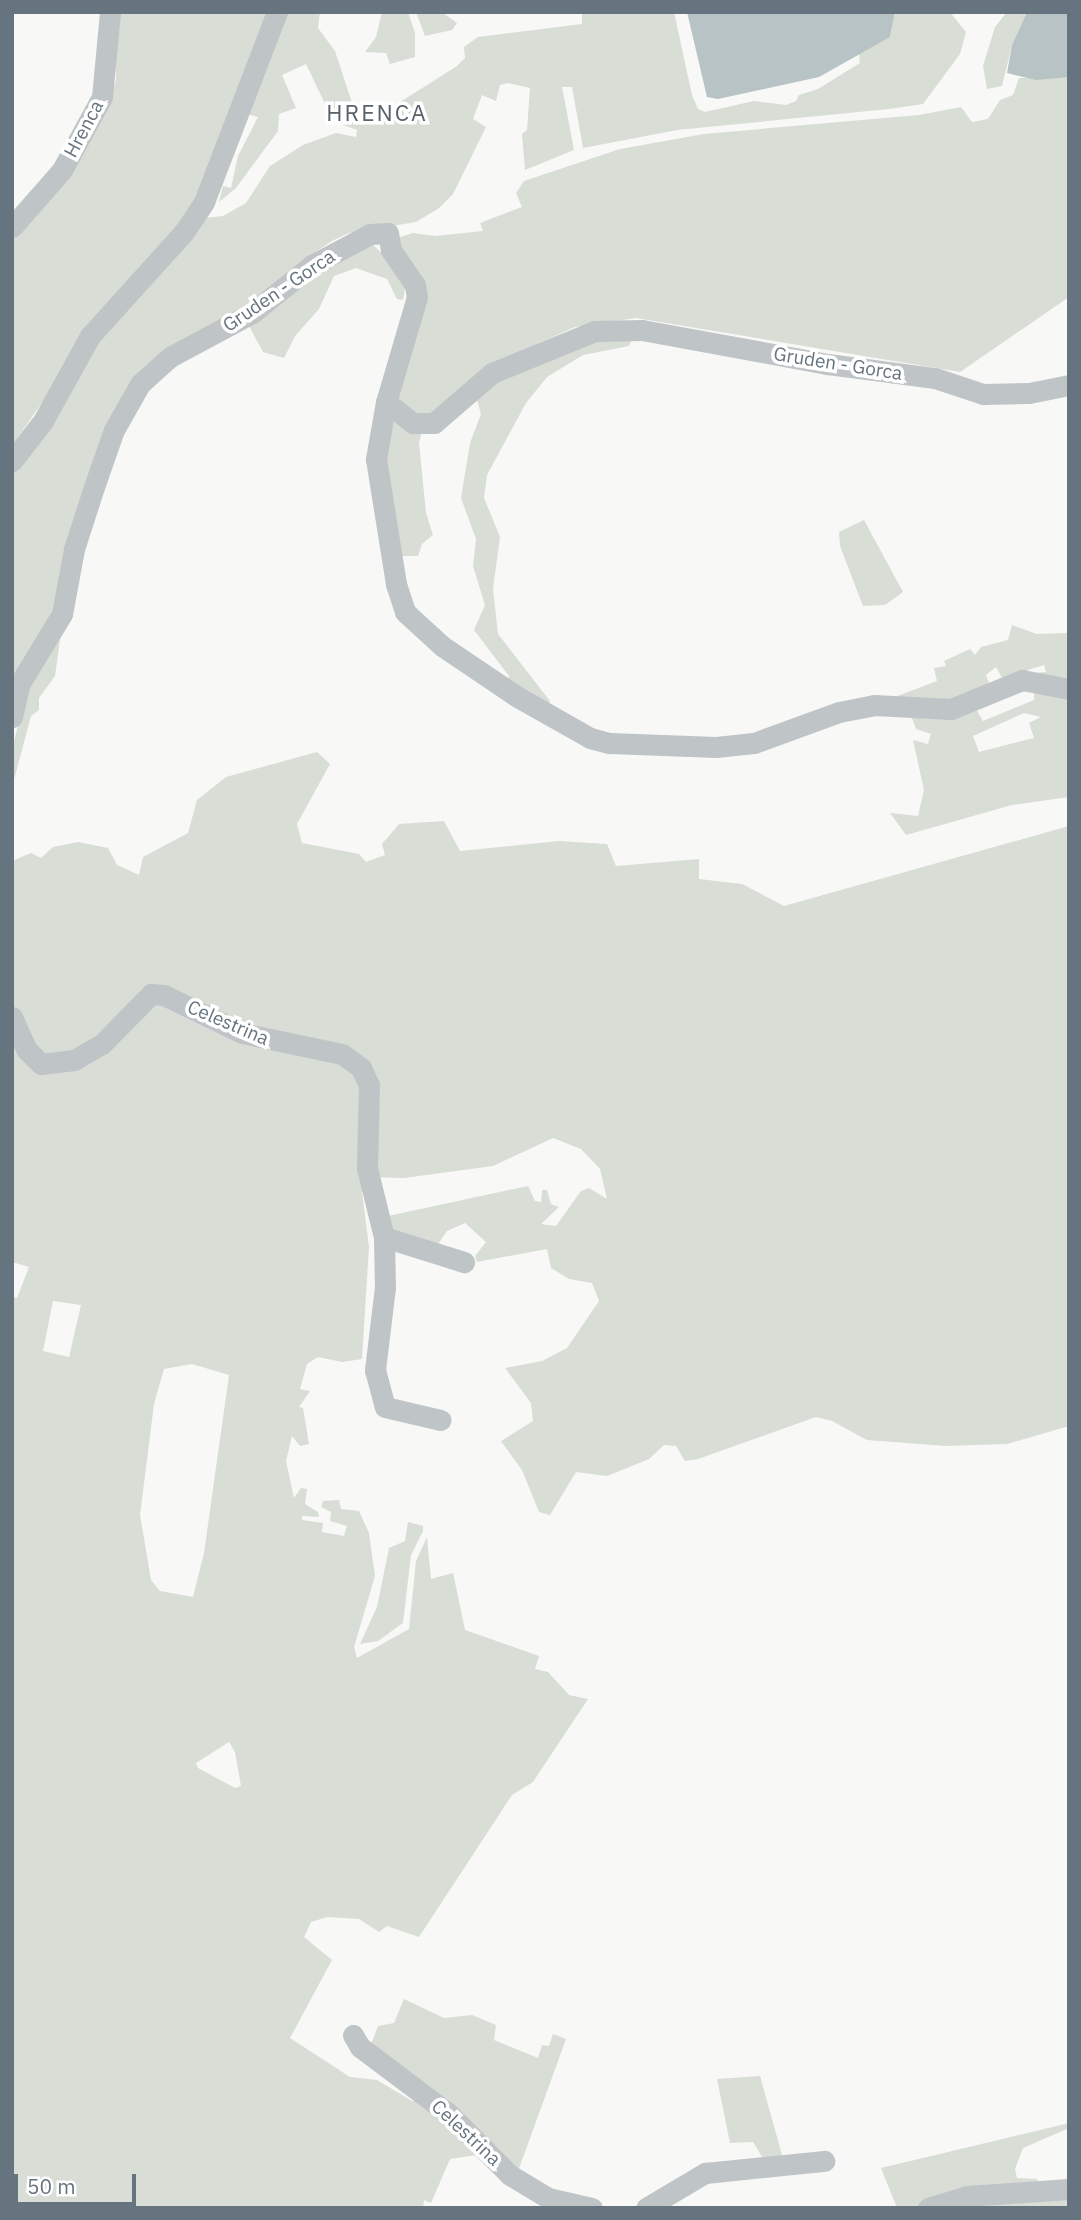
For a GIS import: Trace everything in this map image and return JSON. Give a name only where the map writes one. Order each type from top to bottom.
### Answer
[{"type":"street","name":"Hrenca","points":[[12,228],[62,170],[102,97],[110,12]]},
{"type":"street","points":[[12,461],[43,421],[90,336],[184,232],[204,202],[277,12]]},
{"type":"street","name":"Gruden - Gorca","points":[[12,718],[20,683],[62,614],[74,550],[114,430],[140,384],[170,357],[252,313],[284,284],[331,254],[370,234],[388,233],[391,250],[415,285],[417,297],[386,402],[413,423],[434,423],[492,373],[594,331],[642,330],[828,364],[935,378],[983,394],[1029,393],[1069,385]]},
{"type":"street","points":[[386,402],[376,478],[405,612],[442,646],[590,738],[646,747],[716,747],[754,743],[839,712],[874,705],[951,709],[1022,680],[1069,690]]},
{"type":"street","name":"Celestrina","points":[[12,1017],[27,1050],[41,1064],[74,1060],[102,1044],[151,994],[164,995],[242,1033],[342,1054],[360,1068],[369,1085],[367,1168],[384,1237]]},
{"type":"street","points":[[441,1420],[385,1407],[374,1370],[385,1287],[384,1237],[464,1262]]},
{"type":"street","name":"Celestrina","points":[[353,2035],[360,2047],[448,2113],[510,2175],[548,2198],[592,2208]]},
{"type":"street","points":[[646,2208],[705,2173],[824,2161]]},
{"type":"street","points":[[928,2208],[967,2196],[1061,2188],[1069,2170]]},
{"type":"shaded area","points":[[116,12],[270,12],[200,203],[91,331],[12,446],[12,238],[108,107],[116,80]]},
{"type":"shaded area","points":[[280,12],[320,12],[318,28],[335,51],[357,118],[378,116],[457,66],[465,58],[464,47],[478,37],[582,24],[582,12],[674,12],[692,95],[698,109],[705,112],[754,101],[786,105],[796,101],[799,95],[818,89],[860,63],[859,54],[890,37],[895,12],[950,12],[966,32],[960,54],[923,104],[889,109],[677,130],[583,148],[572,87],[562,87],[574,150],[525,170],[522,134],[527,130],[530,88],[508,83],[500,85],[496,101],[482,95],[473,119],[486,127],[453,194],[439,208],[416,222],[349,233],[332,241],[305,259],[267,295],[144,375],[58,599],[12,692],[12,471],[97,335],[204,218],[223,216],[246,203],[270,166],[303,145],[336,133],[356,137],[357,130],[341,124],[342,109],[328,110],[306,64],[282,75],[296,108],[279,114],[278,131],[236,188],[219,202],[223,186],[231,188],[238,156],[258,117],[242,113]]},
{"type":"shaded area","points":[[382,12],[408,12],[415,33],[415,57],[390,64],[386,53],[365,52],[376,37]]},
{"type":"shaded area","points":[[416,12],[442,12],[457,23],[452,30],[425,36]]},
{"type":"shaded area","points":[[687,12],[895,12],[890,37],[819,77],[718,99],[707,97]]},
{"type":"shaded area","points":[[1007,12],[1027,12],[1012,45],[1002,86],[987,89],[983,66],[995,27]]},
{"type":"shaded area","points":[[1027,12],[1069,12],[1069,77],[1036,80],[1007,73],[1012,45]]},
{"type":"shaded area","points":[[1069,77],[1069,297],[960,372],[636,318],[575,327],[517,353],[426,418],[395,404],[414,319],[397,238],[413,233],[435,236],[483,231],[480,223],[522,207],[516,193],[524,181],[620,149],[704,134],[919,115],[961,107],[972,122],[988,119],[1000,100],[1013,95],[1019,78]]},
{"type":"shaded area","points":[[370,242],[388,259],[405,288],[403,300],[397,299],[387,279],[356,268],[334,276],[319,309],[295,336],[284,358],[263,352],[248,324],[317,267]]},
{"type":"shaded area","points":[[635,334],[629,346],[583,355],[547,377],[526,403],[487,475],[484,498],[500,537],[493,589],[498,634],[550,701],[549,705],[508,685],[509,676],[474,630],[485,605],[473,566],[476,539],[461,498],[470,443],[481,414],[477,400],[495,381],[570,343]]},
{"type":"shaded area","points":[[392,422],[422,430],[419,443],[426,513],[433,535],[422,544],[418,556],[402,556],[378,487]]},
{"type":"shaded area","points":[[864,520],[903,592],[885,605],[863,606],[840,546],[839,532]]},
{"type":"shaded area","points":[[1012,625],[1037,634],[1069,633],[1069,683],[1034,673],[1046,672],[1044,665],[1002,678],[996,667],[986,675],[990,686],[949,700],[892,698],[937,681],[934,668],[946,666],[944,661],[970,649],[975,655],[981,647],[1008,640]]},
{"type":"shaded area","points":[[61,632],[55,676],[39,698],[39,710],[31,716],[12,787],[12,748],[30,682]]},
{"type":"shaded area","points":[[1035,684],[1069,691],[1069,797],[1012,805],[906,835],[890,813],[918,816],[924,790],[913,740],[928,744],[931,734],[916,729],[909,710],[972,702],[983,721],[1034,700]],"holes":[[[1024,713],[1041,717],[1029,723],[1034,738],[979,752],[973,736]]]},
{"type":"shaded area","points":[[317,752],[330,764],[297,824],[302,843],[359,854],[366,862],[385,855],[382,844],[399,824],[444,821],[460,851],[559,841],[607,844],[616,866],[699,859],[699,879],[742,884],[784,906],[1069,826],[1069,1426],[1007,1444],[946,1446],[867,1440],[832,1421],[816,1417],[698,1459],[685,1461],[676,1446],[664,1445],[649,1459],[607,1476],[576,1472],[550,1515],[539,1512],[522,1470],[501,1441],[533,1421],[531,1403],[505,1368],[542,1361],[567,1348],[599,1301],[592,1283],[569,1279],[551,1268],[547,1249],[477,1262],[475,1256],[486,1242],[465,1223],[447,1231],[436,1247],[387,1241],[388,1216],[528,1186],[535,1201],[541,1202],[542,1190],[547,1190],[551,1204],[559,1207],[541,1224],[556,1226],[581,1191],[589,1188],[607,1199],[600,1169],[581,1149],[553,1138],[493,1166],[404,1178],[367,1177],[367,1190],[362,1192],[369,1247],[362,1359],[342,1362],[318,1357],[307,1364],[300,1389],[310,1391],[299,1407],[303,1408],[309,1444],[300,1446],[292,1436],[286,1461],[294,1498],[301,1488],[307,1489],[305,1504],[318,1512],[319,1517],[302,1516],[302,1520],[323,1523],[322,1532],[344,1536],[347,1526],[330,1521],[331,1512],[321,1507],[323,1501],[339,1500],[341,1509],[359,1511],[369,1533],[375,1576],[354,1647],[357,1658],[409,1629],[416,1561],[427,1537],[431,1579],[453,1573],[465,1630],[539,1656],[535,1669],[548,1672],[569,1695],[588,1699],[533,1782],[512,1795],[419,1937],[387,1926],[379,1932],[359,1919],[327,1917],[311,1922],[304,1937],[332,1960],[290,2038],[350,2077],[377,2080],[412,2101],[424,2098],[477,2155],[450,2159],[431,2203],[424,2200],[423,2208],[12,2208],[12,1297],[17,1298],[29,1267],[12,1262],[12,861],[31,853],[41,858],[53,847],[78,842],[108,848],[117,865],[139,875],[143,857],[188,833],[197,800],[226,777]],"holes":[[[53,1301],[81,1305],[69,1357],[43,1351]],[[192,1364],[229,1375],[204,1553],[193,1597],[160,1591],[151,1580],[140,1515],[154,1404],[164,1369]],[[229,1742],[235,1752],[241,1786],[235,1788],[198,1768],[196,1763]]]},
{"type":"shaded area","points":[[408,1522],[423,1526],[423,1531],[411,1555],[403,1623],[378,1641],[360,1644],[377,1607],[389,1548],[405,1541]]},
{"type":"shaded area","points":[[404,1999],[444,2018],[472,2015],[496,2025],[494,2040],[538,2058],[542,2045],[549,2046],[553,2034],[566,2039],[517,2174],[369,2050],[378,2026],[394,2023]]},
{"type":"shaded area","points":[[760,2076],[784,2162],[765,2162],[753,2142],[730,2143],[717,2079]]},
{"type":"shaded area","points":[[1069,2123],[1069,2128],[1023,2148],[1015,2169],[1017,2178],[1037,2179],[1040,2185],[925,2208],[897,2208],[881,2168]]},
{"type":"shaded area","points":[[1069,2195],[1069,2208],[949,2208]]},
{"type":"district","name":"HRENCA","points":[[377,112]]}]
